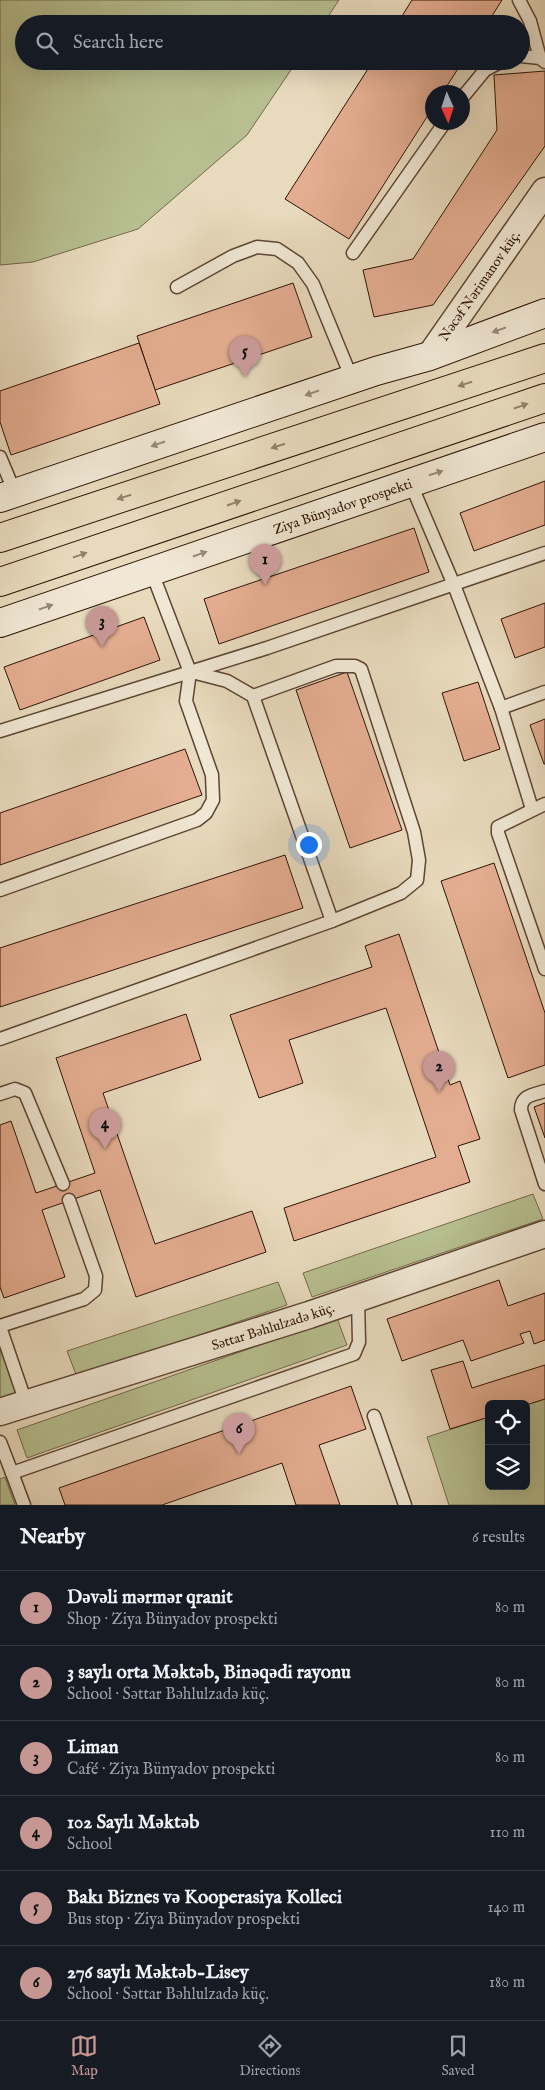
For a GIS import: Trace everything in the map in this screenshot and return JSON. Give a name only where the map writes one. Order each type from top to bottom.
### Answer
[{"type":"main road","points":[[8,495],[352,379],[430,356],[545,313]]},
{"type":"main road","points":[[9,535],[545,358]]},
{"type":"main road","points":[[0,582],[545,398]]},
{"type":"main road","name":"Ziya Bünyadov prospekti","points":[[0,623],[545,437]]},
{"type":"street","name":"Nəcəf Nərimanov küç.","points":[[430,356],[545,191]]},
{"type":"street","name":"Səttar Bəhlulzadə küç.","points":[[0,1412],[358,1299],[545,1234]]},
{"type":"lane","points":[[519,0],[527,15]]},
{"type":"lane","points":[[530,21],[543,60],[530,58]]},
{"type":"lane","points":[[470,88],[485,70]]},
{"type":"lane","points":[[353,253],[439,130]]},
{"type":"lane","points":[[177,287],[232,256],[257,247],[277,249],[298,264],[314,284],[352,379]]},
{"type":"lane","points":[[0,457],[8,495]]},
{"type":"lane","points":[[410,482],[454,585],[501,708],[532,809]]},
{"type":"lane","points":[[0,731],[276,645],[545,553]]},
{"type":"lane","points":[[0,890],[196,820],[206,813],[213,800],[212,775],[186,701],[190,672],[151,570]]},
{"type":"lane","points":[[0,1039],[332,921],[401,893],[416,880],[420,860],[414,832],[361,670],[355,666],[336,666],[253,696]]},
{"type":"lane","points":[[190,672],[227,681],[253,696],[332,921]]},
{"type":"lane","points":[[501,708],[545,692]]},
{"type":"lane","points":[[545,804],[498,827],[498,833],[545,969]]},
{"type":"lane","points":[[0,1094],[15,1089],[25,1093],[64,1184]]},
{"type":"lane","points":[[545,1091],[524,1098],[521,1103],[521,1110],[545,1184]]},
{"type":"lane","points":[[26,1403],[0,1327],[84,1299],[96,1290],[96,1276],[69,1200]]},
{"type":"lane","points":[[12,1473],[354,1354],[359,1342],[358,1299]]},
{"type":"lane","points":[[374,1416],[404,1505]]},
{"type":"lane","points":[[0,1442],[24,1505]]},
{"type":"green space","points":[[0,0],[339,0],[329,15],[15,15],[15,70],[291,70],[247,135],[138,229],[33,262],[0,265]]},
{"type":"green space","points":[[533,1194],[543,1219],[312,1297],[303,1273]]},
{"type":"green space","points":[[278,1282],[287,1305],[77,1377],[67,1351]]},
{"type":"green space","points":[[337,1318],[347,1345],[27,1458],[17,1430]]},
{"type":"green space","points":[[0,1346],[16,1393],[0,1399]]},
{"type":"green space","points":[[545,1399],[545,1505],[449,1505],[427,1437],[485,1418],[485,1490],[530,1490],[530,1404]]},
{"type":"green space","points":[[5,1477],[15,1505],[0,1505],[0,1479]]},
{"type":"building","points":[[412,0],[502,0],[493,15],[403,15]]},
{"type":"building","points":[[367,70],[457,70],[448,85],[425,85],[425,120],[349,239],[285,199]]},
{"type":"building","points":[[545,71],[545,146],[433,305],[374,317],[363,270],[413,259],[497,130],[494,75]]},
{"type":"building","points":[[293,283],[312,337],[155,390],[137,336]]},
{"type":"building","points":[[139,343],[160,404],[11,455],[0,422],[0,391]]},
{"type":"building","points":[[545,481],[545,525],[474,551],[460,513]]},
{"type":"building","points":[[414,528],[429,572],[219,644],[204,599]]},
{"type":"building","points":[[545,603],[545,647],[515,658],[501,619]]},
{"type":"building","points":[[144,617],[160,660],[20,710],[4,667]]},
{"type":"building","points":[[347,672],[402,830],[350,848],[296,690]]},
{"type":"building","points":[[478,682],[500,749],[464,761],[442,693]]},
{"type":"building","points":[[545,719],[545,764],[544,764],[530,725]]},
{"type":"building","points":[[185,749],[202,795],[0,865],[0,813]]},
{"type":"building","points":[[285,855],[303,908],[0,1007],[0,948]]},
{"type":"building","points":[[494,863],[545,1013],[545,1065],[508,1078],[441,881]]},
{"type":"building","points":[[399,934],[450,1085],[460,1081],[480,1139],[458,1146],[470,1182],[294,1241],[284,1208],[436,1157],[386,1008],[289,1040],[303,1083],[259,1098],[230,1015],[372,967],[365,946]]},
{"type":"building","points":[[186,1014],[201,1060],[103,1093],[155,1244],[252,1211],[266,1252],[136,1297],[100,1190],[42,1210],[65,1277],[4,1298],[0,1287],[0,1125],[11,1121],[36,1193],[95,1173],[56,1058]]},
{"type":"building","points":[[545,1103],[545,1138],[534,1107]]},
{"type":"building","points":[[499,1280],[508,1306],[545,1293],[545,1340],[534,1344],[530,1331],[520,1334],[524,1343],[471,1361],[463,1340],[402,1361],[387,1319]]},
{"type":"building","points":[[463,1361],[472,1388],[545,1365],[545,1399],[530,1404],[530,1400],[485,1400],[485,1418],[450,1429],[431,1370]]},
{"type":"building","points":[[351,1386],[366,1429],[319,1445],[340,1505],[296,1505],[282,1463],[162,1505],[65,1505],[59,1488]]},
{"type":"place","name":"Bakı Biznes və Kooperasiya Kolleci","points":[[245,377]]},
{"type":"place","name":"Dəvəli mərmər qranit","points":[[265,585]]},
{"type":"place","name":"Liman","points":[[102,647]]},
{"type":"place","name":"3 saylı orta Məktəb, Binəqədi rayonu","points":[[439,1092]]},
{"type":"place","name":"102 Saylı Məktəb","points":[[105,1149]]},
{"type":"place","name":"276 saylı Məktəb-Lisey","points":[[239,1454]]}]
